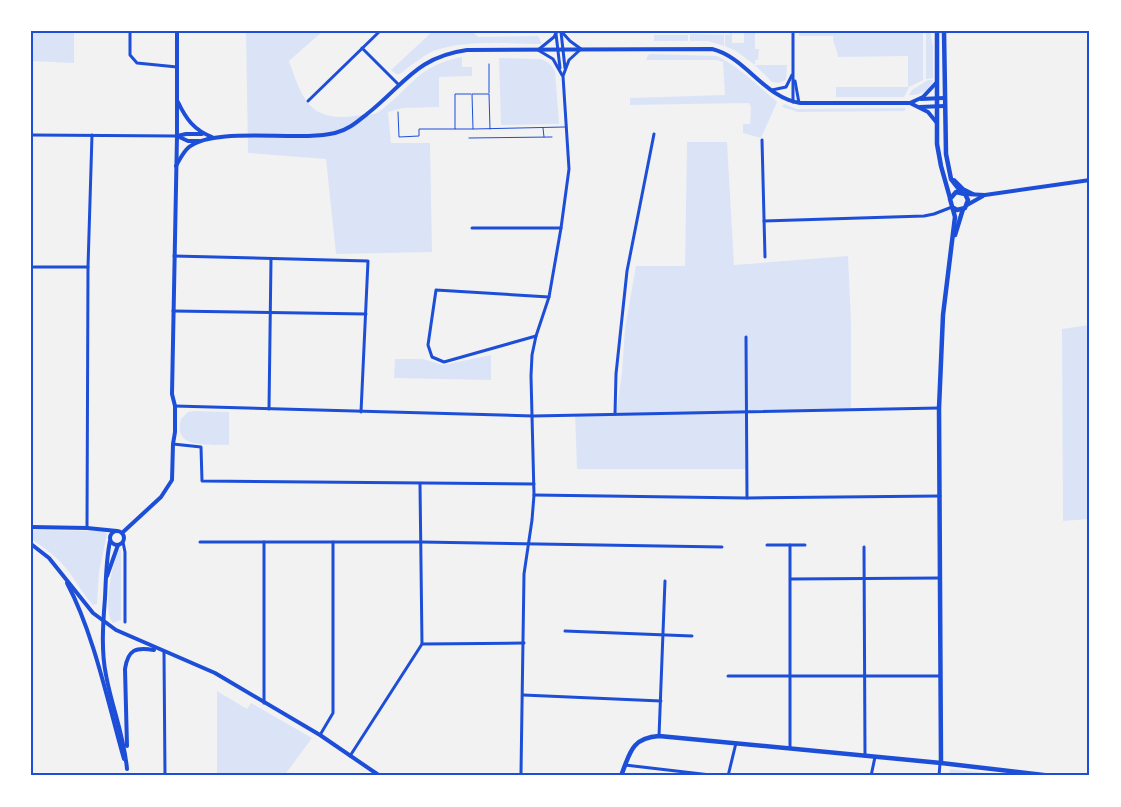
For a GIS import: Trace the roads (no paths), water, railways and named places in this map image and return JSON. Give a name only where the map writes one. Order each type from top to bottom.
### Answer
[{"type":"main road","points":[[938,31],[937,144],[940,166],[955,217],[943,315],[940,408],[941,763]]},
{"type":"main road","points":[[944,31],[946,154],[951,176],[968,200],[952,248]]},
{"type":"main road","points":[[950,199],[956,192],[963,193]]},
{"type":"main road","points":[[952,207],[957,210],[965,207]]},
{"type":"main road","points":[[621,776],[631,750],[638,742],[646,738],[659,736],[941,763],[1006,773],[1052,776]]},
{"type":"street","points":[[130,31],[130,55],[137,63],[177,67]]},
{"type":"street","points":[[122,533],[166,490],[172,480],[175,432],[175,406],[172,394],[177,31]]},
{"type":"street","points":[[308,101],[380,31]]},
{"type":"street","points":[[525,776],[521,773],[524,574],[534,495],[532,355],[536,336],[549,297],[569,169],[560,68],[561,31]]},
{"type":"street","points":[[561,31],[580,49]]},
{"type":"street","points":[[793,31],[793,102]]},
{"type":"street","points":[[557,32],[564,68]]},
{"type":"street","points":[[538,50],[557,32]]},
{"type":"street","points":[[362,48],[399,85]]},
{"type":"street","points":[[562,76],[569,60],[580,49]]},
{"type":"street","points":[[176,166],[190,147],[212,137],[305,136],[336,133],[352,126],[426,62],[437,56],[467,50],[712,49],[722,52],[735,60],[772,90],[793,102],[910,103],[928,112],[937,124]]},
{"type":"street","points":[[538,50],[553,59],[560,68]]},
{"type":"street","points":[[772,90],[782,89],[788,85],[794,73]]},
{"type":"street","points":[[794,73],[799,103]]},
{"type":"street","points":[[910,103],[929,92],[937,82]]},
{"type":"street","points":[[919,99],[944,98]]},
{"type":"street","points":[[177,101],[187,120],[212,137]]},
{"type":"street","points":[[920,107],[944,106]]},
{"type":"street","points":[[31,135],[177,136],[194,133],[205,134]]},
{"type":"street","points":[[615,414],[616,374],[627,271],[654,134]]},
{"type":"street","points":[[87,528],[88,268],[92,136]]},
{"type":"street","points":[[177,136],[188,141],[204,140]]},
{"type":"street","points":[[762,140],[765,257]]},
{"type":"street","points":[[951,176],[963,188],[975,195]]},
{"type":"street","points":[[963,193],[985,195],[1090,180]]},
{"type":"street","points":[[965,207],[985,195]]},
{"type":"street","points":[[764,221],[924,216],[952,207]]},
{"type":"street","points":[[472,228],[561,228]]},
{"type":"street","points":[[174,256],[368,261],[361,412]]},
{"type":"street","points":[[269,408],[271,259]]},
{"type":"street","points":[[31,268],[88,268]]},
{"type":"street","points":[[536,336],[444,362],[432,357],[428,345],[436,290],[549,297]]},
{"type":"street","points":[[173,311],[366,314]]},
{"type":"street","points":[[746,337],[747,498]]},
{"type":"street","points":[[175,406],[533,416],[940,408]]},
{"type":"street","points":[[173,444],[201,447],[202,481],[534,484]]},
{"type":"street","points":[[350,756],[422,644],[420,484]]},
{"type":"street","points":[[534,495],[747,498],[940,496]]},
{"type":"street","points":[[31,526],[117,530],[122,533],[125,552],[125,622]]},
{"type":"street","points":[[117,530],[112,533],[106,566],[105,674],[123,737],[127,769]]},
{"type":"street","points":[[110,541],[114,545],[118,545]]},
{"type":"street","points":[[106,583],[118,545],[123,542]]},
{"type":"street","points":[[200,542],[422,542],[722,547]]},
{"type":"street","points":[[264,542],[264,703]]},
{"type":"street","points":[[320,735],[333,713],[332,542]]},
{"type":"street","points":[[31,544],[49,558],[82,600],[104,622],[116,630],[215,673],[320,735],[380,776]]},
{"type":"street","points":[[767,545],[805,545]]},
{"type":"street","points":[[790,545],[790,748]]},
{"type":"street","points":[[864,547],[863,676],[865,756]]},
{"type":"street","points":[[60,571],[72,593],[83,620],[127,769]]},
{"type":"street","points":[[790,579],[940,578]]},
{"type":"street","points":[[659,736],[665,581]]},
{"type":"street","points":[[565,631],[692,636]]},
{"type":"street","points":[[422,644],[524,643]]},
{"type":"street","points":[[127,776],[125,669],[127,658],[135,649],[143,648],[161,651]]},
{"type":"street","points":[[161,651],[165,776]]},
{"type":"street","points":[[728,676],[940,676]]},
{"type":"street","points":[[523,695],[661,701]]},
{"type":"street","points":[[728,776],[736,743]]},
{"type":"street","points":[[872,776],[875,757]]},
{"type":"street","points":[[939,776],[941,763]]},
{"type":"street","points":[[625,765],[719,776]]},
{"type":"lane","points":[[489,64],[490,129]]},
{"type":"lane","points":[[456,129],[455,94],[489,94]]},
{"type":"lane","points":[[472,94],[474,129]]},
{"type":"lane","points":[[398,112],[399,137],[419,136],[419,129],[566,127]]},
{"type":"lane","points":[[543,128],[544,137]]},
{"type":"lane","points":[[469,138],[552,137]]}]
